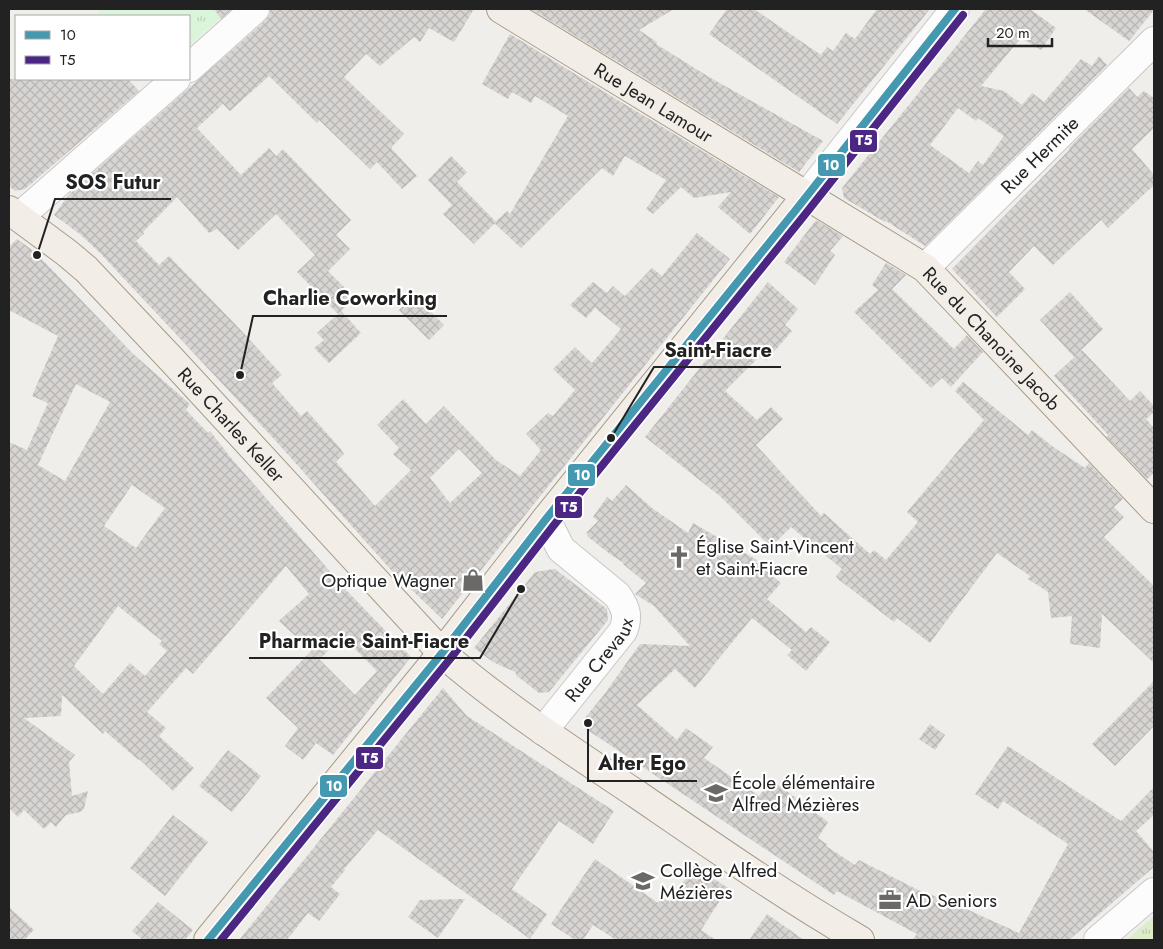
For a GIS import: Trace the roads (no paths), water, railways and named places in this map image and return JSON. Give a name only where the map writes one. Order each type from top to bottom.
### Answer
[{"type":"main road","name":"Rue Jean Lamour","points":[[501,9],[781,181],[808,195]]},
{"type":"main road","name":"Rue du Chanoine Jacob","points":[[808,195],[925,268],[1154,509]]},
{"type":"main road","points":[[208,940],[442,653],[546,519],[808,195]]},
{"type":"main road","name":"Rue Charles Keller","points":[[14,213],[79,263],[99,282],[442,653],[462,671],[544,731],[781,891],[860,940]]},
{"type":"street","points":[[190,67],[255,9]]},
{"type":"street","points":[[808,195],[955,9]]},
{"type":"street","name":"Rue Hermite","points":[[925,268],[1154,40]]},
{"type":"street","points":[[14,213],[175,80]]},
{"type":"street","name":"Rue Crevaux","points":[[544,731],[623,631],[627,613],[624,604],[617,595],[561,549],[546,519]]},
{"type":"street","points":[[1098,940],[1154,892]]},
{"type":"place","name":"SOS Futur","points":[[37,255]]},
{"type":"place","name":"Charlie Coworking","points":[[240,375]]},
{"type":"place","name":"Saint-Fiacre","points":[[611,438]]},
{"type":"place","name":"Église Saint-Vincent et Saint-Fiacre","points":[[679,557]]},
{"type":"place","name":"Optique Wagner","points":[[473,580]]},
{"type":"place","name":"Pharmacie Saint-Fiacre","points":[[521,589]]},
{"type":"place","name":"Alter Ego","points":[[588,723]]},
{"type":"place","name":"École élémentaire Alfred Mézières","points":[[716,793]]},
{"type":"place","name":"Collège Alfred Mézières","points":[[643,881]]},
{"type":"place","name":"AD Seniors","points":[[890,900]]}]
